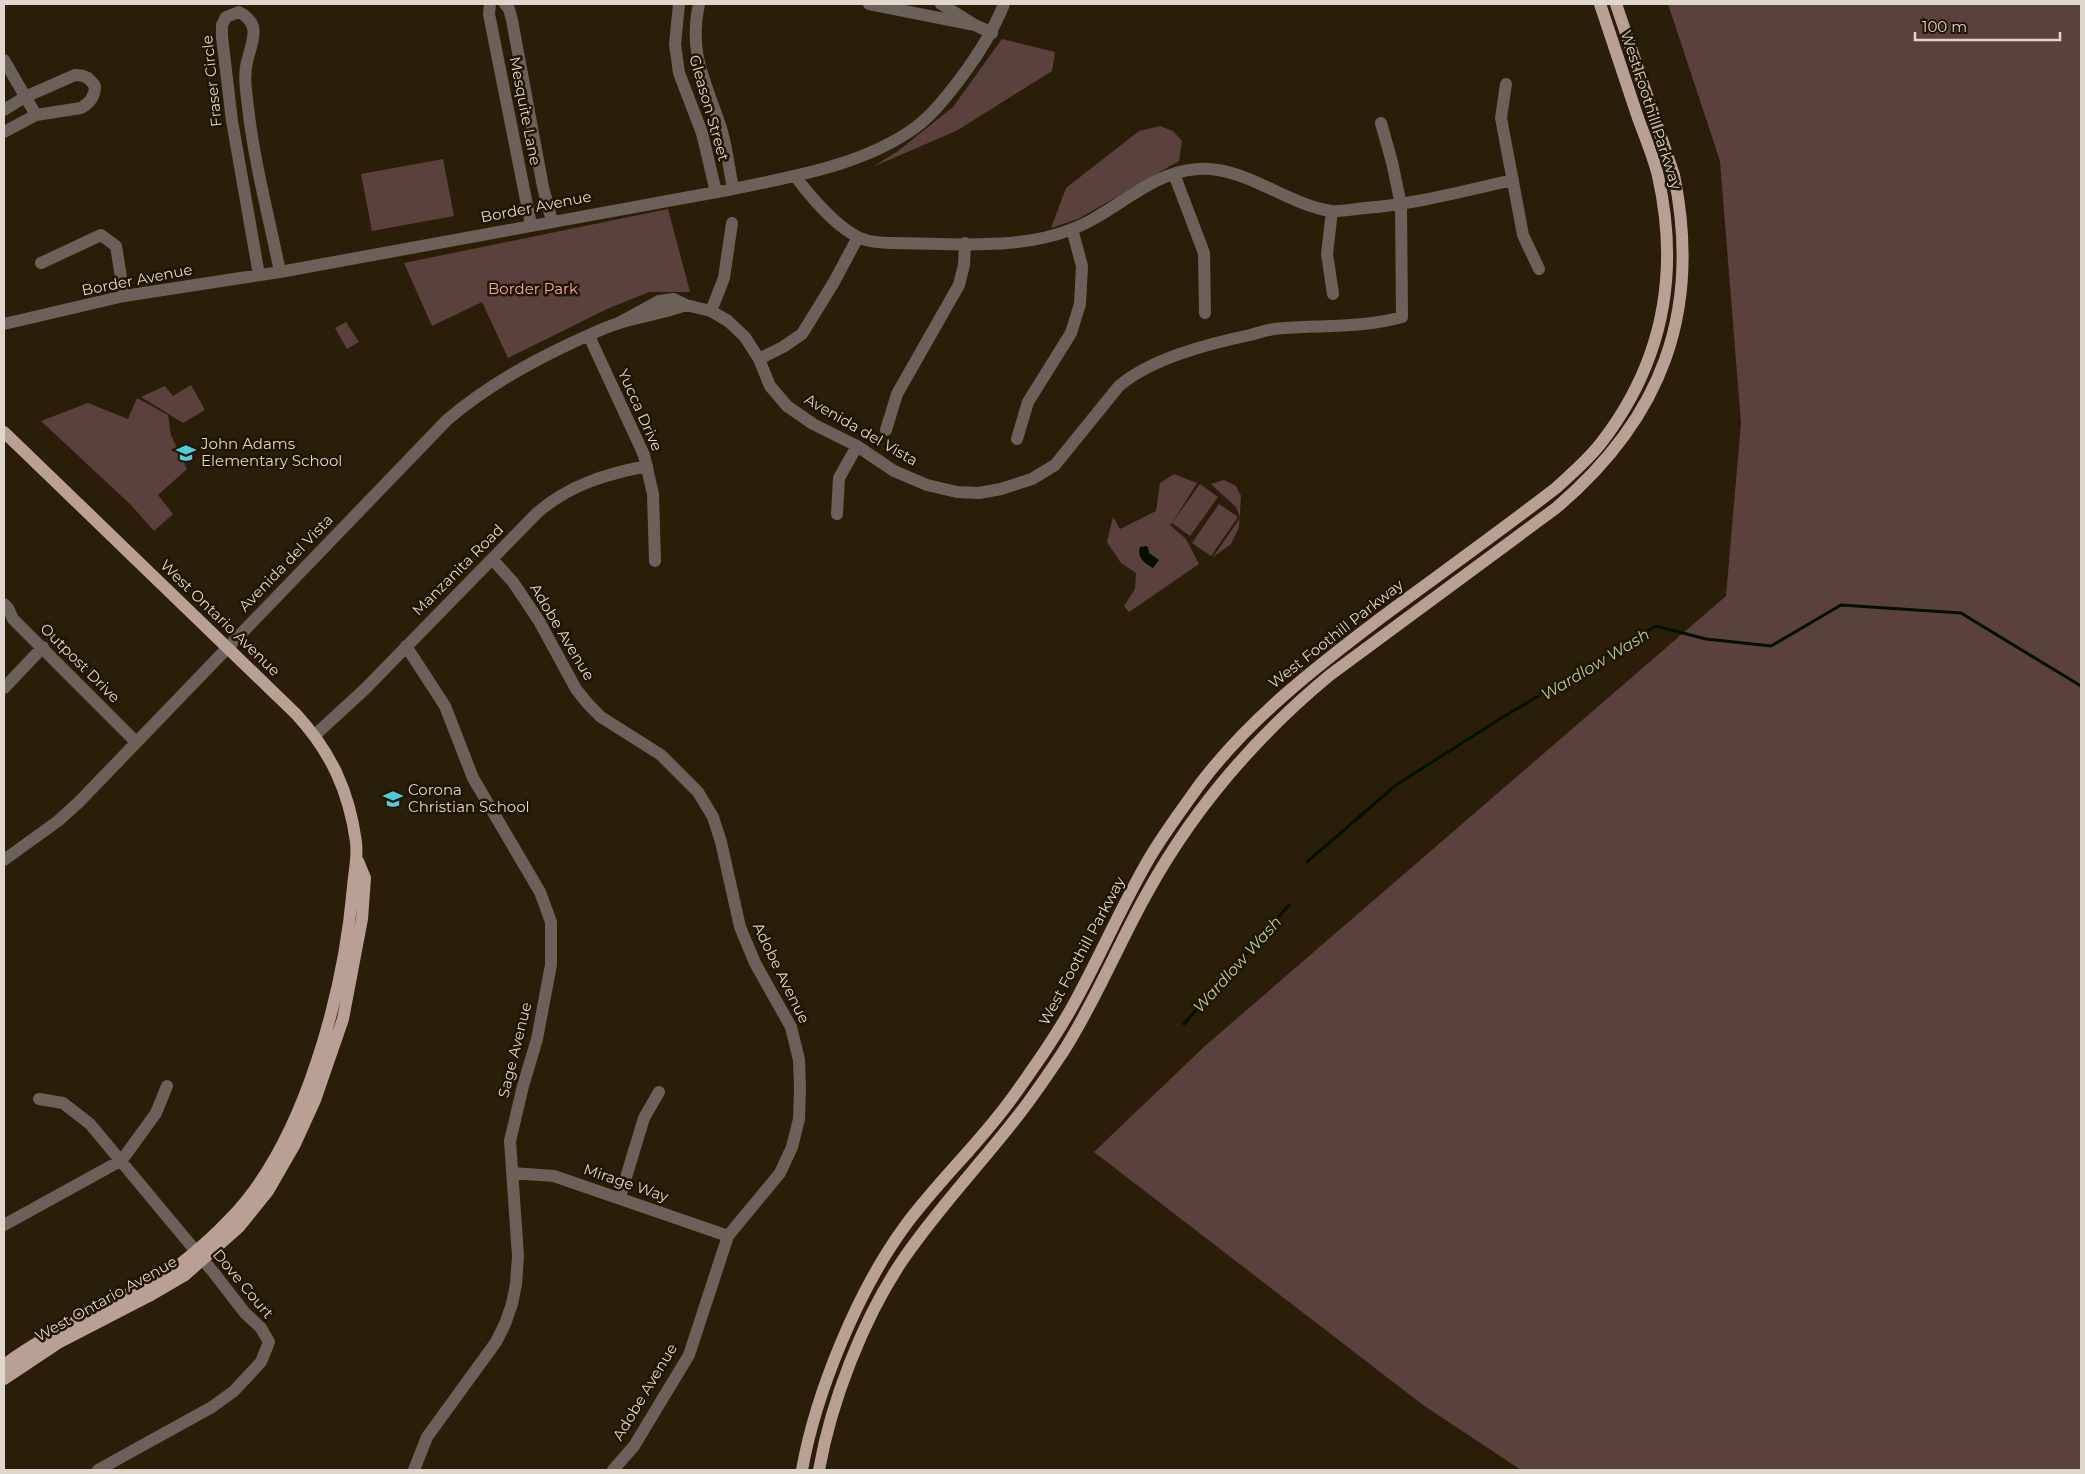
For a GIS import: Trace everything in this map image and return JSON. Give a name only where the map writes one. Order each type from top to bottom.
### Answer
[{"type":"main road","name":"West Foothill Parkway","points":[[802,1470],[809,1439],[828,1376],[887,1251],[908,1223],[983,1137],[1045,1053],[1076,1002],[1150,858],[1203,781],[1238,739],[1269,708],[1319,665],[1556,488],[1601,444],[1634,393],[1647,364],[1659,327],[1667,275],[1668,239],[1658,174],[1600,4]]},
{"type":"main road","name":"West Foothill Parkway","points":[[819,1470],[831,1418],[849,1365],[901,1262],[928,1224],[1014,1120],[1058,1058],[1087,1012],[1145,896],[1168,856],[1196,815],[1233,768],[1276,722],[1330,675],[1556,508],[1605,462],[1639,415],[1663,364],[1675,325],[1680,297],[1683,238],[1680,204],[1674,175],[1616,4]]},
{"type":"main road","name":"West Ontario Avenue","points":[[4,432],[228,648],[315,735],[338,775],[350,806],[358,861],[353,876],[350,917],[331,1016],[304,1095],[285,1139],[271,1165],[248,1198],[198,1256],[185,1275],[149,1296],[58,1343],[4,1379]]},
{"type":"main road","name":"West Ontario Avenue","points":[[4,1365],[52,1333],[198,1256]]},
{"type":"street","name":"Mesquite Lane","points":[[490,4],[489,14],[530,225]]},
{"type":"street","name":"Mesquite Lane","points":[[505,4],[509,9],[512,20],[543,187],[552,221]]},
{"type":"street","name":"Gleason Street","points":[[679,4],[676,44],[680,73],[702,133],[716,192]]},
{"type":"street","name":"Gleason Street","points":[[699,4],[695,44],[698,62],[721,129],[733,189]]},
{"type":"street","points":[[869,4],[975,25]]},
{"type":"street","points":[[941,4],[992,33]]},
{"type":"street","name":"Border Avenue","points":[[4,324],[124,296],[280,272],[733,189],[799,175],[865,154],[889,144],[917,126],[945,99],[992,33],[1004,4]]},
{"type":"street","name":"Fraser Circle","points":[[259,275],[232,121],[222,36],[222,26],[226,17],[239,12],[248,16],[252,23],[254,36],[244,70],[251,132],[280,272]]},
{"type":"street","points":[[4,60],[36,115]]},
{"type":"street","points":[[4,110],[25,97],[75,75],[89,77],[95,86],[94,95],[91,100],[81,108],[36,115],[4,132]]},
{"type":"street","points":[[1506,84],[1501,118],[1523,235],[1539,269]]},
{"type":"street","points":[[1381,123],[1392,162],[1400,205]]},
{"type":"street","points":[[799,175],[821,198],[824,209],[839,223],[858,237],[873,242],[891,243],[1025,243],[1048,238],[1072,230],[1146,186],[1174,174],[1200,169],[1231,173],[1308,204],[1332,211],[1400,205],[1513,180]]},
{"type":"street","points":[[1174,174],[1204,253],[1205,313]]},
{"type":"street","name":"Avenida del Vista","points":[[4,860],[58,821],[228,648],[447,420],[475,396],[506,376],[617,324],[659,301],[674,299],[686,305],[710,311],[728,321],[745,337],[759,359],[770,386],[787,406],[813,424],[856,446],[894,471],[944,490],[980,493],[1001,489],[1032,479],[1055,465],[1119,386],[1145,368],[1202,346],[1281,328],[1378,324],[1402,317],[1400,205]]},
{"type":"street","points":[[1332,211],[1326,254],[1333,294]]},
{"type":"street","points":[[710,311],[724,278],[732,223]]},
{"type":"street","points":[[1017,439],[1028,402],[1071,333],[1080,304],[1082,266],[1072,230]]},
{"type":"street","points":[[41,263],[101,235],[116,246],[124,296]]},
{"type":"street","points":[[759,359],[783,348],[802,334],[834,282],[858,237]]},
{"type":"street","points":[[886,430],[897,394],[959,285],[964,265],[965,243]]},
{"type":"street","name":"Yucca Drive","points":[[589,336],[644,455],[653,494],[655,561]]},
{"type":"street","points":[[837,514],[839,478],[856,446]]},
{"type":"street","name":"Manzanita Road","points":[[315,735],[365,689],[552,500],[590,480],[647,466]]},
{"type":"street","name":"Adobe Avenue","points":[[492,559],[513,582],[539,621],[576,689],[588,704],[601,717],[661,754],[698,792],[713,818],[721,842],[740,927],[755,963],[791,1027],[799,1060],[799,1119],[792,1147],[780,1173],[728,1236],[689,1355],[634,1446],[613,1470]]},
{"type":"street","name":"Outpost Drive","points":[[4,604],[13,619],[136,742]]},
{"type":"street","name":"Sage Avenue","points":[[406,646],[445,706],[472,778],[540,892],[551,922],[551,965],[537,1039],[523,1086],[510,1141],[518,1256],[512,1304],[496,1342],[427,1438],[414,1470]]},
{"type":"street","points":[[4,688],[43,647]]},
{"type":"street","points":[[4,1225],[122,1160],[156,1113],[166,1086]]},
{"type":"street","points":[[620,1197],[644,1118],[659,1092]]},
{"type":"street","name":"Dove Court","points":[[39,1099],[62,1103],[90,1124],[122,1160],[245,1313],[261,1328],[269,1342],[261,1362],[234,1391],[212,1407],[98,1470]]},
{"type":"street","name":"Mirage Way","points":[[512,1173],[554,1176],[620,1197],[728,1236]]},
{"type":"green space","points":[[1668,4],[2081,4],[2081,1470],[1521,1470],[1423,1405],[1094,1152],[1205,1046],[1726,596],[1741,423],[1720,161]]},
{"type":"green space","points":[[1002,39],[1055,52],[1052,71],[958,130],[873,167],[898,151],[953,107]]},
{"type":"green space","points":[[1160,126],[1173,131],[1182,141],[1179,161],[1078,219],[1051,228],[1066,188],[1139,131]]},
{"type":"green space","points":[[443,159],[454,216],[372,231],[361,174]]},
{"type":"green space","name":"Border Park","points":[[668,209],[690,292],[649,292],[607,309],[508,358],[482,302],[432,326],[404,263]]},
{"type":"green space","points":[[346,322],[359,342],[347,349],[335,328]]},
{"type":"green space","points":[[191,385],[205,410],[183,423],[141,397],[165,386],[173,396]]},
{"type":"green space","points":[[137,398],[168,415],[171,435],[187,469],[158,495],[173,514],[154,531],[131,505],[41,421],[88,403],[128,419]]},
{"type":"green space","points":[[1174,474],[1197,483],[1170,525],[1186,539],[1199,564],[1129,612],[1124,606],[1135,589],[1136,573],[1121,563],[1107,542],[1113,517],[1120,529],[1156,511],[1160,483]]},
{"type":"green space","points":[[1224,480],[1236,486],[1241,496],[1240,517],[1236,507],[1211,484]]},
{"type":"green space","points":[[1200,484],[1218,497],[1190,536],[1172,523]]},
{"type":"green space","points":[[1219,504],[1238,517],[1211,556],[1192,543]]},
{"type":"green space","points":[[1240,519],[1239,527],[1231,544],[1213,557]]},
{"type":"shaded area","points":[[1146,546],[1149,553],[1159,560],[1153,568],[1140,557],[1140,547]]},
{"type":"waterway","name":"Wardlow Wash","points":[[1307,862],[1396,785],[1503,717],[1656,626],[1706,639],[1771,646],[1841,605],[1961,613],[2081,686]]},
{"type":"waterway","name":"Wardlow Wash","points":[[1184,1024],[1289,905]]},
{"type":"place","name":"John Adams Elementary School","points":[[186,453]]},
{"type":"place","name":"Corona Christian School","points":[[393,799]]}]
